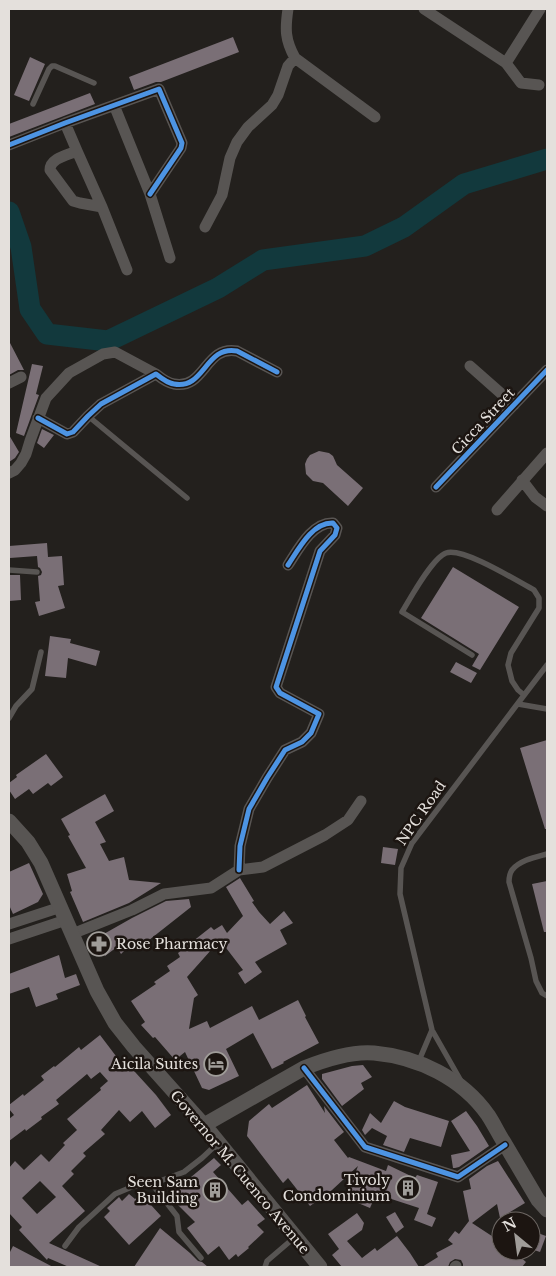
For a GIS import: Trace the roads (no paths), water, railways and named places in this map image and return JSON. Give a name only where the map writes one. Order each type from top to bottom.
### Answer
[{"type":"main road","name":"Governor M. Cuenco Avenue","points":[[9,821],[28,842],[41,863],[97,991],[115,1023],[219,1142],[320,1267]]},
{"type":"main road","points":[[204,1125],[304,1068],[321,1061],[372,1053],[396,1057],[418,1063],[441,1073],[467,1091],[487,1114],[538,1200],[547,1210]]},
{"type":"street","points":[[288,9],[286,39],[295,58],[375,117]]},
{"type":"street","points":[[424,9],[506,63],[522,83],[539,85]]},
{"type":"street","points":[[506,63],[540,9]]},
{"type":"street","points":[[205,227],[222,195],[230,158],[237,142],[248,127],[272,106],[288,66],[295,58]]},
{"type":"street","points":[[9,145],[159,89],[182,143],[181,148],[150,194]]},
{"type":"street","points":[[114,105],[150,194],[170,258]]},
{"type":"street","points":[[65,123],[127,270]]},
{"type":"street","points":[[77,151],[54,161],[50,166],[50,170],[73,201],[102,207]]},
{"type":"street","points":[[9,473],[21,463],[26,454],[46,398],[64,376],[103,354],[115,352],[167,382],[174,384],[192,381],[217,354],[231,350],[238,351],[277,372]]},
{"type":"street","points":[[470,366],[514,405]]},
{"type":"street","name":"Cicca Street","points":[[436,487],[547,370]]},
{"type":"street","points":[[38,418],[67,434],[73,432],[101,404],[156,374]]},
{"type":"street","points":[[9,383],[21,376]]},
{"type":"street","points":[[497,510],[547,452]]},
{"type":"street","points":[[522,480],[535,497],[547,506]]},
{"type":"street","points":[[239,870],[240,846],[249,809],[286,750],[302,742],[311,734],[319,714],[280,693],[276,687],[320,551],[334,535],[336,528],[333,523],[321,525],[304,539],[288,565]]},
{"type":"street","points":[[9,924],[66,920],[132,910],[164,894],[211,888],[239,870],[263,867],[325,834],[348,820],[361,801]]},
{"type":"street","points":[[9,940],[66,920]]},
{"type":"street","points":[[304,1068],[365,1147],[458,1177],[505,1145]]},
{"type":"lane","points":[[33,104],[52,66],[94,83]]},
{"type":"lane","points":[[88,416],[187,498]]},
{"type":"lane","points":[[472,655],[402,612],[427,572],[446,553],[458,553],[486,564],[534,590],[539,598],[539,608],[511,653],[508,665],[512,681],[524,696]]},
{"type":"lane","points":[[9,570],[38,572]]},
{"type":"lane","points":[[9,718],[16,706],[32,688],[41,652]]},
{"type":"lane","points":[[546,666],[547,674]]},
{"type":"lane","name":"NPC Road","points":[[467,1091],[432,1030],[400,894],[401,868],[412,843],[546,666]]},
{"type":"lane","points":[[518,704],[547,709]]},
{"type":"lane","points":[[547,854],[519,864],[511,871],[508,882],[536,981],[542,993],[547,996]]},
{"type":"lane","points":[[418,1063],[432,1030]]},
{"type":"lane","points":[[65,1246],[79,1227],[115,1194],[134,1186],[152,1184],[184,1172],[219,1142]]},
{"type":"lane","points":[[152,1184],[177,1216],[179,1232],[202,1258]]},
{"type":"lane","points":[[265,1267],[267,1261],[295,1237]]},
{"type":"waterway","points":[[9,212],[21,247],[30,309],[47,334],[108,341],[218,288],[263,260],[365,246],[404,227],[464,184],[547,159]]},
{"type":"place","name":"Rose Pharmacy","points":[[99,944]]},
{"type":"place","name":"Aicila Suites","points":[[216,1064]]},
{"type":"place","name":"Tivoly Condominium","points":[[408,1188]]},
{"type":"place","name":"Seen Sam Building","points":[[215,1190]]}]
